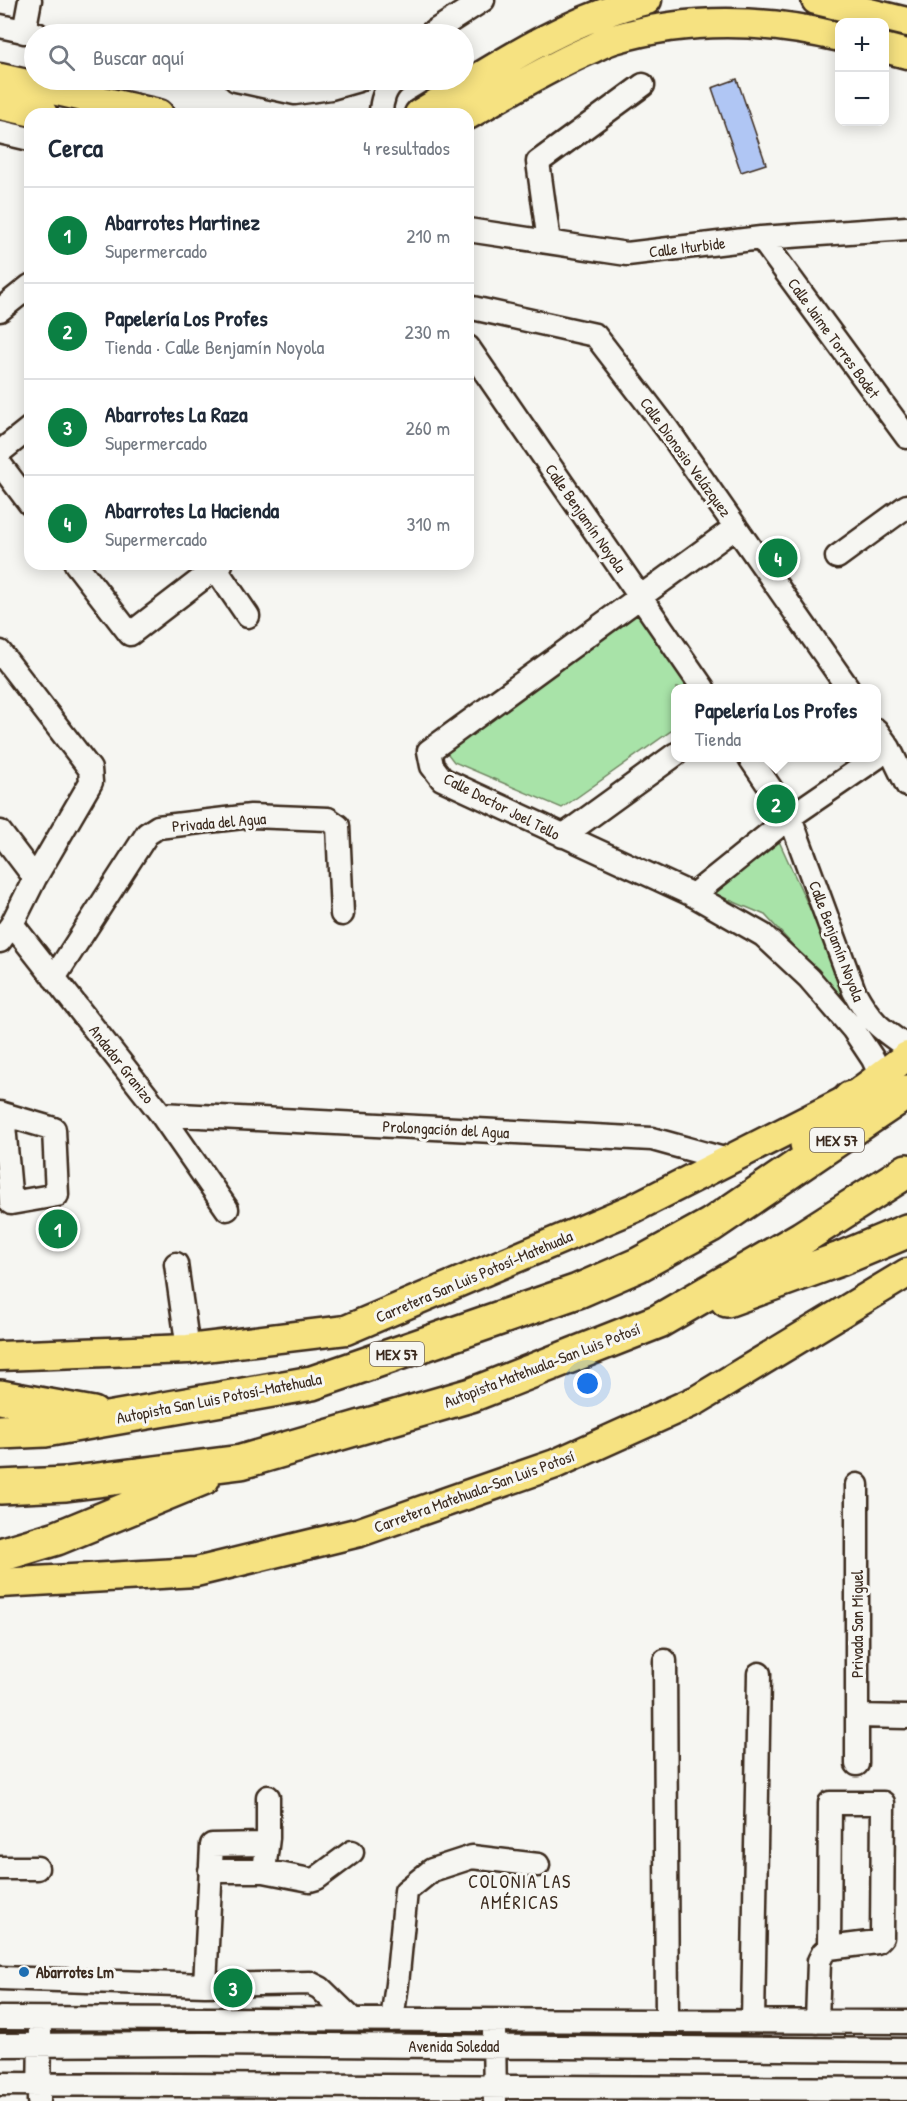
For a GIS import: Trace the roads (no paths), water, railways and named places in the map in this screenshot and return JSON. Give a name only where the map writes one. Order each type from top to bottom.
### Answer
[{"type":"highway","name":"Autopista San Luis Potosí-Matehuala","points":[[0,1432],[45,1430],[312,1383],[578,1291],[638,1265],[711,1225],[766,1188],[894,1084]]},
{"type":"highway","points":[[766,1188],[851,1098]]},
{"type":"highway","name":"Autopista Matehuala-San Luis Potosí","points":[[0,1487],[66,1484],[241,1462],[471,1395],[659,1321],[802,1238],[907,1171]]},
{"type":"highway","points":[[659,1321],[745,1294],[840,1259],[907,1231]]},
{"type":"highway","points":[[0,1397],[112,1418]]},
{"type":"highway","points":[[0,1555],[57,1538],[241,1462]]},
{"type":"main road","points":[[474,81],[537,43],[584,20],[647,0]]},
{"type":"main road","points":[[816,0],[907,22]]},
{"type":"main road","points":[[474,112],[561,62],[613,39],[670,27],[702,22],[775,24],[835,36]]},
{"type":"main road","points":[[889,49],[907,54]]},
{"type":"main road","points":[[0,78],[24,83]]},
{"type":"main road","points":[[53,90],[132,108]]},
{"type":"main road","points":[[429,108],[459,90]]},
{"type":"main road","points":[[0,105],[24,110]]},
{"type":"main road","name":"Carretera San Luis Potosí-Matehuala","points":[[0,1356],[188,1349],[346,1330],[624,1213],[851,1098],[894,1084],[907,1056]]},
{"type":"main road","name":"Carretera Matehuala-San Luis Potosí","points":[[0,1583],[196,1572],[360,1532],[555,1464],[697,1400],[907,1273]]},
{"type":"street","points":[[30,0],[30,24]]},
{"type":"street","points":[[448,24],[477,1]]},
{"type":"street","points":[[0,26],[24,32]]},
{"type":"street","points":[[549,242],[538,162],[643,85]]},
{"type":"street","points":[[281,90],[295,93],[317,90]]},
{"type":"street","points":[[381,108],[387,90]]},
{"type":"street","points":[[0,132],[24,138]]},
{"type":"street","points":[[474,219],[499,234]]},
{"type":"street","name":"Calle Iturbide","points":[[474,231],[627,254],[761,238],[907,228]]},
{"type":"street","name":"Calle Jaime Torres Bodet","points":[[761,238],[907,437]]},
{"type":"street","points":[[0,310],[24,291]]},
{"type":"street","name":"Calle Dionosio Velázquez","points":[[474,308],[595,335],[668,430],[845,684]]},
{"type":"street","name":"Calle Benjamín Noyola","points":[[474,356],[700,684]]},
{"type":"street","points":[[0,452],[24,433]]},
{"type":"street","points":[[0,464],[24,496]]},
{"type":"street","points":[[837,557],[907,506]]},
{"type":"street","name":"Calle Doctor Joel Tello","points":[[736,527],[429,751],[432,766],[442,779],[693,895],[763,935],[809,978],[864,1043],[894,1084]]},
{"type":"street","points":[[81,570],[130,634],[213,570]]},
{"type":"street","points":[[220,570],[248,616]]},
{"type":"street","points":[[0,652],[90,769],[91,782],[6,933]]},
{"type":"street","points":[[881,754],[905,774]]},
{"type":"street","points":[[562,836],[671,757]]},
{"type":"street","name":"Calle Benjamín Noyola","points":[[753,762],[790,817],[854,991],[867,1014],[878,1027],[907,1047]]},
{"type":"street","points":[[693,895],[790,817],[869,762]]},
{"type":"street","name":"Privada del Agua","points":[[54,978],[147,834],[158,827],[251,816],[328,819],[338,826],[342,914]]},
{"type":"street","points":[[0,832],[35,878]]},
{"type":"street","name":"Andador Granizo","points":[[6,933],[54,978],[161,1114],[227,1209]]},
{"type":"street","points":[[1,1114],[54,1130],[57,1195],[11,1203],[1,1114]]},
{"type":"street","name":"Prolongación del Agua","points":[[161,1114],[652,1139],[728,1160]]},
{"type":"street","points":[[176,1264],[188,1349]]},
{"type":"street","name":"Privada San Miguel","points":[[856,1485],[857,1764]]},
{"type":"street","points":[[665,1660],[667,2021]]},
{"type":"street","points":[[753,2022],[759,1674]]},
{"type":"street","points":[[857,1716],[907,1717]]},
{"type":"street","points":[[264,1871],[268,1797]]},
{"type":"street","points":[[817,2022],[819,1961],[823,1953],[829,1948],[877,1942],[882,1937],[883,1803],[830,1803],[829,1948]]},
{"type":"street","points":[[206,1985],[212,1845],[267,1844]]},
{"type":"street","points":[[210,1871],[264,1871],[310,1880],[317,1878],[352,1852]]},
{"type":"street","points":[[392,2020],[406,1891],[432,1870],[472,1857],[538,1865]]},
{"type":"street","points":[[0,1868],[37,1868]]},
{"type":"street","points":[[0,1978],[206,1985],[310,1983],[320,1988],[352,2019]]},
{"type":"street","name":"Avenida Soledad","points":[[0,2018],[907,2022]]},
{"type":"street","points":[[39,2093],[40,2019]]},
{"type":"street","points":[[494,2021],[495,2094]]},
{"type":"street","name":"Avenida Soledad","points":[[0,2044],[907,2050]]},
{"type":"street","points":[[0,2084],[39,2093],[798,2095],[907,2089]]},
{"type":"place","name":"Abarrotes La Hacienda","points":[[778,558]]},
{"type":"place","name":"Papelería Los Profes","points":[[776,804]]},
{"type":"place","name":"Abarrotes Martinez","points":[[58,1229]]},
{"type":"place","name":"Abarrotes Lm","points":[[24,1972]]},
{"type":"place","name":"Abarrotes La Raza","points":[[233,1988]]},
{"type":"district","name":"COLONIA LAS AMÉRICAS","points":[[520,1891]]}]
